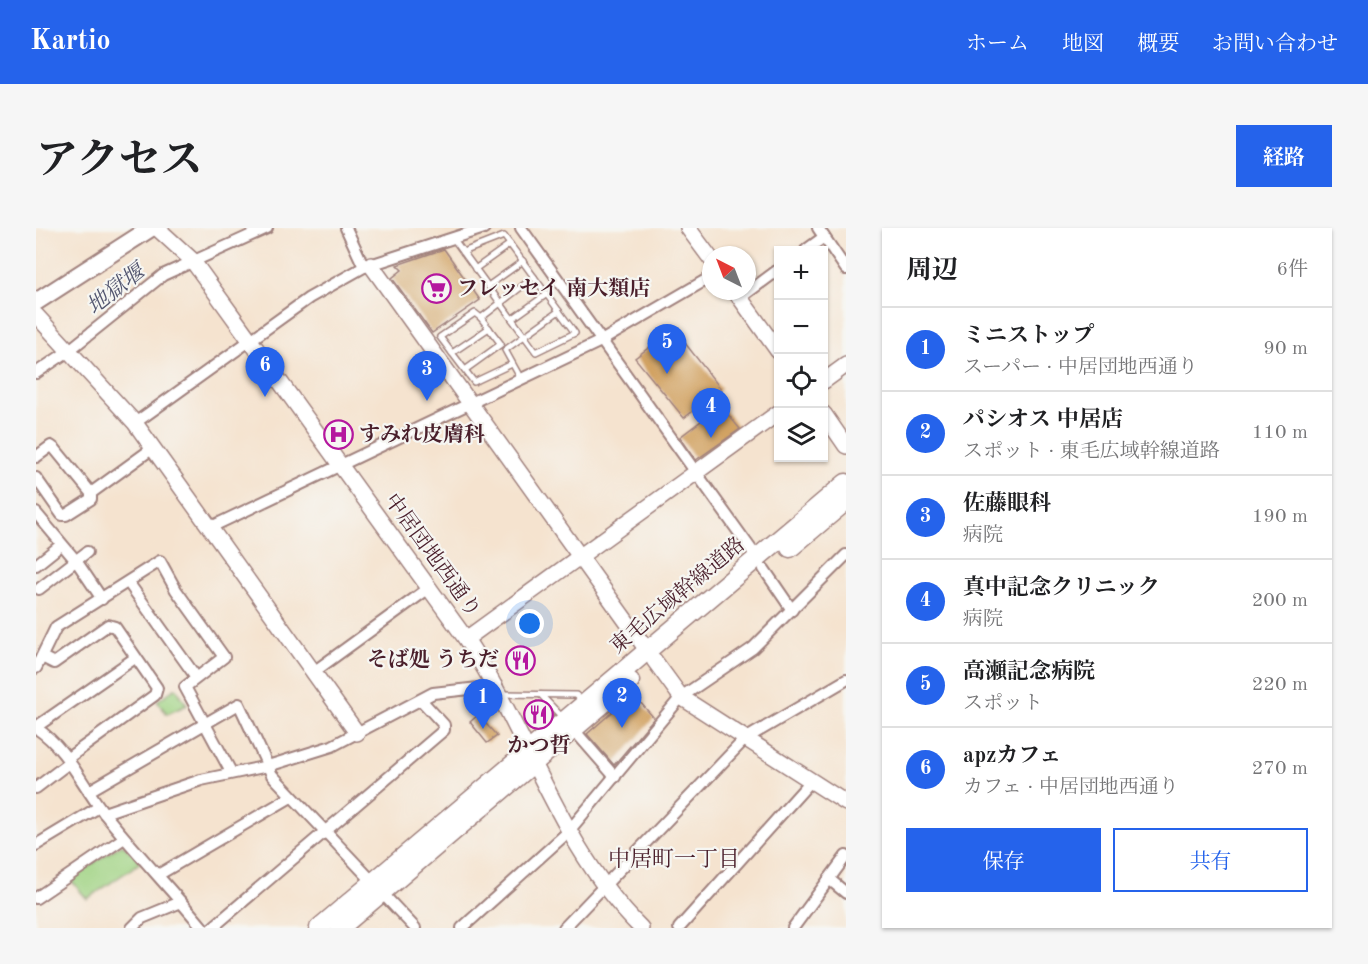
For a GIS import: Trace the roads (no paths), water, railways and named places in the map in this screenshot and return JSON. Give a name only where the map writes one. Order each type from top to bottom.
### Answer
[{"type":"highway","name":"東毛広域幹線道路","points":[[761,564],[846,483]]},
{"type":"highway","name":"東毛広域幹線道路","points":[[319,928],[378,887],[761,564],[846,501]]},
{"type":"highway","name":"東毛広域幹線道路","points":[[569,725],[585,704],[651,655]]},
{"type":"highway","name":"東毛広域幹線道路","points":[[340,928],[378,887]]},
{"type":"main road","points":[[36,302],[151,228]]},
{"type":"street","name":"中居団地西通り","points":[[157,228],[192,261],[466,639],[499,690],[568,832],[604,886],[641,928]]},
{"type":"street","points":[[36,373],[67,352],[163,275],[267,228]]},
{"type":"street","points":[[346,228],[368,266],[471,402],[681,697],[846,804]]},
{"type":"street","points":[[135,423],[309,298],[368,266],[483,228]]},
{"type":"street","points":[[520,228],[792,610]]},
{"type":"street","points":[[688,228],[702,247]]},
{"type":"street","points":[[810,246],[821,233],[846,269]]},
{"type":"street","points":[[756,284],[774,272]]},
{"type":"street","points":[[211,526],[601,341],[702,282]]},
{"type":"street","points":[[742,300],[774,345]]},
{"type":"street","points":[[36,315],[67,352],[135,423],[315,671],[357,733]]},
{"type":"street","points":[[828,378],[846,364]]},
{"type":"street","points":[[466,639],[774,416]]},
{"type":"street","points":[[828,420],[846,446]]},
{"type":"street","points":[[36,458],[51,446],[91,493],[91,499],[66,516],[62,514],[36,478]]},
{"type":"street","points":[[91,493],[153,448]]},
{"type":"street","points":[[36,513],[77,562],[102,599]]},
{"type":"street","points":[[36,565],[61,545]]},
{"type":"street","points":[[39,589],[77,562],[87,552]]},
{"type":"street","points":[[462,928],[568,832],[681,697],[753,648],[846,555]]},
{"type":"street","points":[[36,668],[53,630],[160,561],[176,590],[224,657],[185,687],[206,722],[231,772]]},
{"type":"street","points":[[128,582],[196,677]]},
{"type":"street","points":[[315,671],[429,588]]},
{"type":"street","points":[[36,788],[155,695],[157,688],[115,627],[108,625],[54,663],[42,657]]},
{"type":"street","points":[[135,658],[36,728],[50,738],[69,760],[101,810],[203,928]]},
{"type":"street","points":[[564,928],[745,738],[846,680]]},
{"type":"street","points":[[36,845],[101,810],[231,772],[268,766],[332,746],[433,693],[499,690]]},
{"type":"street","points":[[212,928],[444,730],[444,725],[421,700]]},
{"type":"street","points":[[89,791],[239,704],[268,766],[291,797],[415,928]]},
{"type":"street","points":[[569,725],[615,777]]},
{"type":"street","points":[[679,928],[811,781]]},
{"type":"street","points":[[158,875],[291,797]]},
{"type":"street","points":[[36,898],[124,838]]},
{"type":"street","points":[[793,928],[846,856]]},
{"type":"street","points":[[830,879],[846,893]]},
{"type":"street","points":[[132,928],[142,918],[181,902]]},
{"type":"lane","points":[[453,238],[463,252],[488,286],[512,320],[536,352],[575,333],[504,236],[463,252]]},
{"type":"lane","points":[[475,268],[510,244]]},
{"type":"lane","points":[[488,286],[523,261]]},
{"type":"lane","points":[[481,318],[534,277]]},
{"type":"lane","points":[[512,320],[547,294]]},
{"type":"lane","points":[[505,350],[559,311]]},
{"type":"lane","points":[[512,364],[474,382],[440,337],[475,313],[501,344],[514,363],[512,364],[521,379]]},
{"type":"lane","points":[[452,353],[489,328]]},
{"type":"lane","points":[[465,370],[501,344]]},
{"type":"lane","points":[[499,690],[576,695],[585,704]]},
{"type":"lane","points":[[541,694],[569,725]]},
{"type":"place","name":"フレッセイ 南大類店","points":[[436,289]]},
{"type":"place","name":"高瀬記念病院","points":[[667,374]]},
{"type":"place","name":"apzカフェ","points":[[265,397]]},
{"type":"place","name":"佐藤眼科","points":[[427,401]]},
{"type":"place","name":"すみれ皮膚科","points":[[338,435]]},
{"type":"place","name":"真中記念クリニック","points":[[711,438]]},
{"type":"place","name":"そば処 うちだ","points":[[520,660]]},
{"type":"place","name":"かつ哲","points":[[539,715]]},
{"type":"place","name":"パシオス 中居店","points":[[622,728]]},
{"type":"place","name":"ミニストップ","points":[[483,729]]},
{"type":"district","name":"中居町一丁目","points":[[674,860]]},
{"type":"water label","name":"地獄堰","points":[[116,290]]}]
